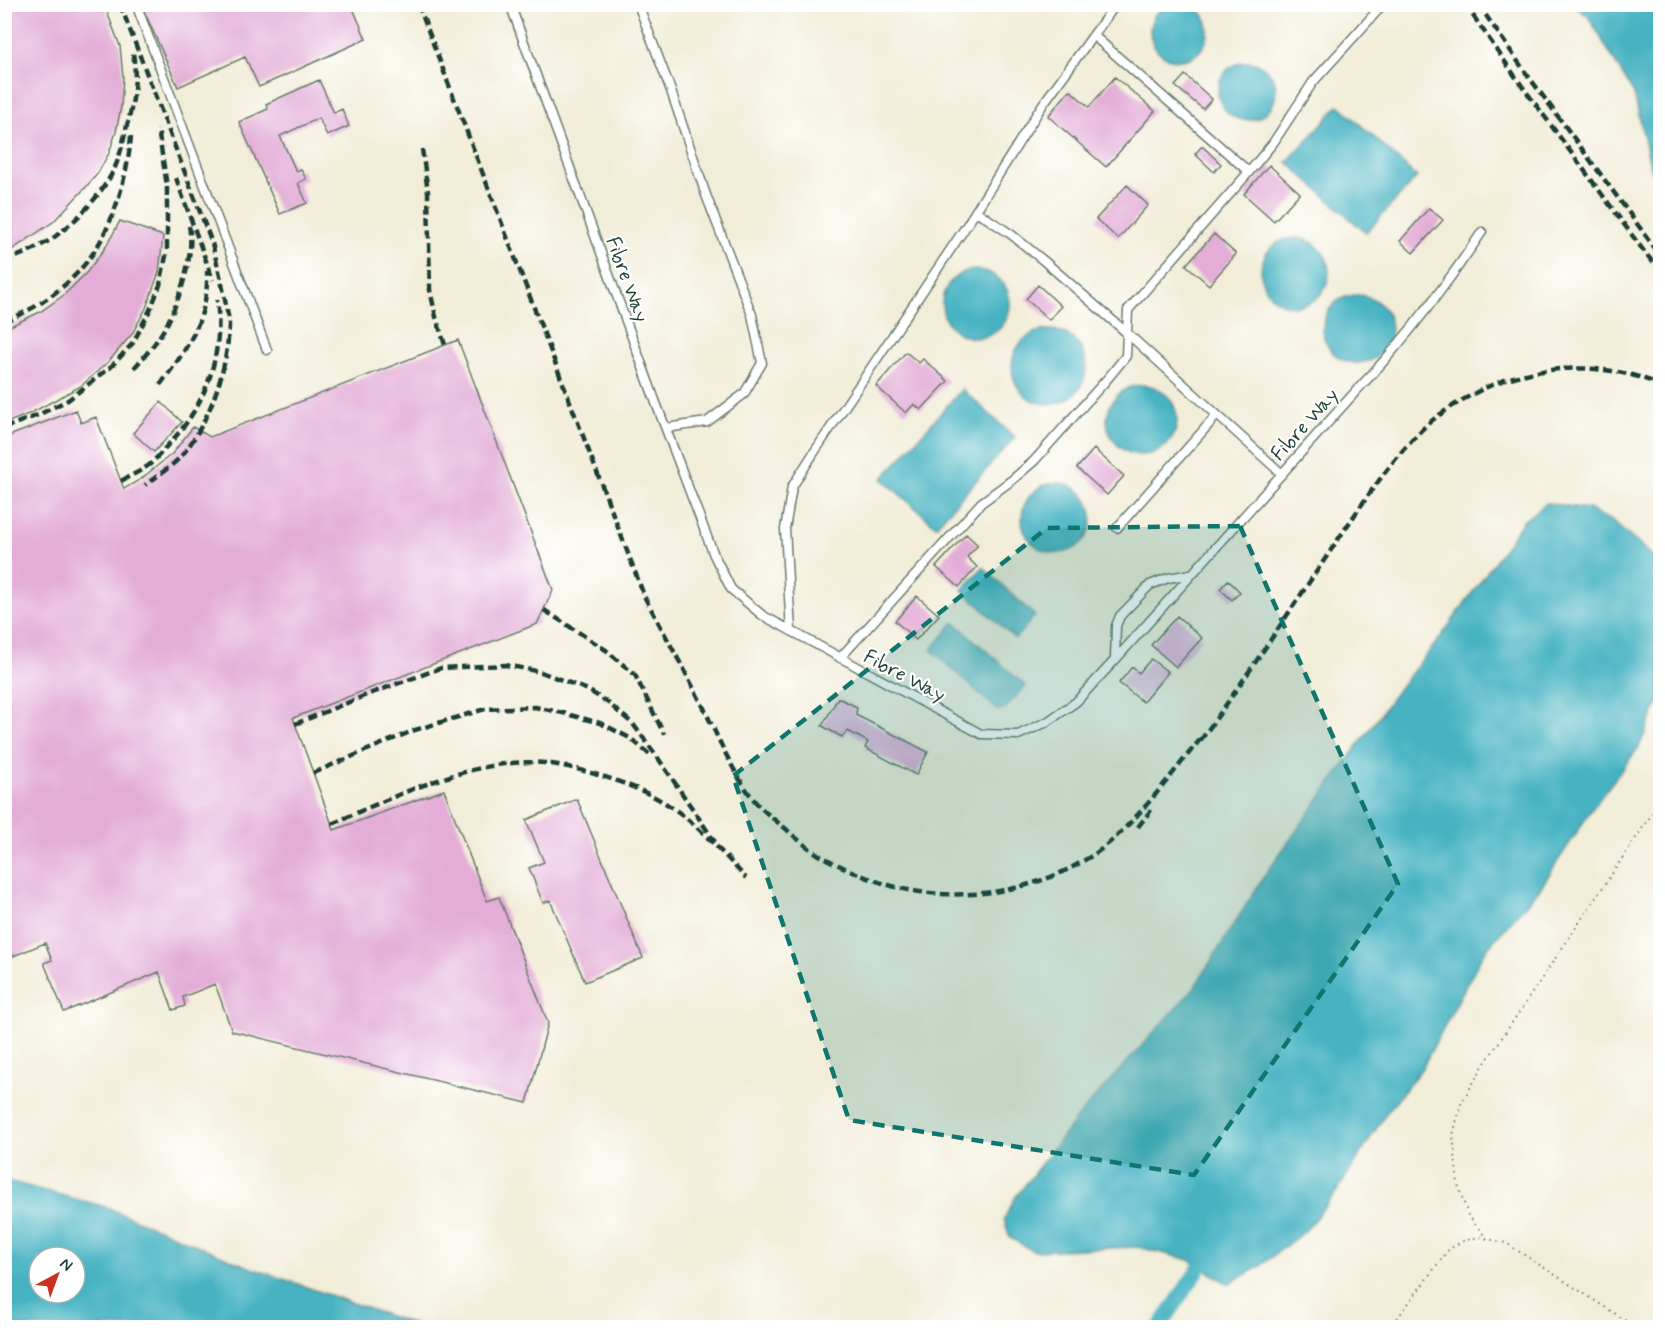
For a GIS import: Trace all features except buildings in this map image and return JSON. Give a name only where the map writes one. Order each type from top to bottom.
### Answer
[{"type":"lane","points":[[136,4],[267,350]]},
{"type":"lane","name":"Fibre Way","points":[[510,4],[666,428],[714,555],[731,590],[762,615],[981,734],[1018,735],[1047,722],[1076,702],[1357,390],[1386,361],[1452,277],[1482,232]]},
{"type":"lane","points":[[638,4],[670,88],[706,195],[752,315],[762,363],[744,394],[707,422],[666,428]]},
{"type":"lane","points":[[791,631],[785,530],[792,487],[976,211],[1044,104],[1116,4]]},
{"type":"lane","points":[[840,658],[981,503],[1034,461],[1108,378],[1126,356],[1128,310],[1273,143],[1313,82],[1378,9],[1378,4]]},
{"type":"lane","points":[[1094,36],[1249,172]]},
{"type":"lane","points":[[976,211],[1012,235],[1127,333],[1282,474]]},
{"type":"lane","points":[[1117,528],[1217,415]]},
{"type":"lane","points":[[1115,660],[1116,626],[1120,616],[1150,585],[1168,578],[1193,574]]},
{"type":"path","points":[[1487,1239],[1468,1215],[1458,1185],[1453,1135],[1461,1104],[1483,1066],[1660,802]]},
{"type":"path","points":[[1390,1328],[1449,1249],[1463,1241],[1479,1237],[1506,1244],[1637,1328]]},
{"type":"highlighted area","points":[[1240,526],[1398,884],[1194,1175],[849,1120],[733,776],[1047,528]]},
{"type":"water","points":[[1179,2],[1190,4],[1203,15],[1208,31],[1206,42],[1195,55],[1179,60],[1168,58],[1155,47],[1150,31],[1152,20],[1163,7]]},
{"type":"water","points":[[1573,5],[1656,5],[1660,12],[1660,193],[1651,169],[1634,94],[1588,16]]},
{"type":"water","points":[[1241,62],[1253,62],[1268,70],[1276,85],[1276,97],[1268,112],[1253,120],[1241,120],[1226,112],[1218,97],[1218,85],[1226,70]]},
{"type":"water","points":[[1339,105],[1417,177],[1366,233],[1287,162]]},
{"type":"water","points":[[1295,238],[1308,241],[1319,248],[1326,259],[1329,272],[1326,285],[1319,296],[1308,303],[1295,306],[1282,303],[1271,296],[1264,285],[1261,272],[1264,259],[1271,248],[1282,241]]},
{"type":"water","points":[[969,270],[983,270],[995,275],[1005,285],[1010,304],[1005,323],[995,333],[983,338],[969,338],[957,333],[947,323],[942,311],[942,297],[947,285],[957,275]]},
{"type":"water","points":[[1357,295],[1370,298],[1381,305],[1388,316],[1391,329],[1388,342],[1381,353],[1370,360],[1357,363],[1344,360],[1333,353],[1326,342],[1323,329],[1326,316],[1333,305],[1344,298]]},
{"type":"water","points":[[1049,330],[1063,333],[1075,341],[1083,353],[1086,367],[1083,381],[1075,393],[1063,401],[1049,404],[1035,401],[1023,393],[1015,381],[1012,367],[1015,353],[1023,341],[1035,333]]},
{"type":"water","points":[[1149,385],[1162,391],[1171,400],[1175,406],[1177,420],[1175,434],[1167,445],[1156,453],[1135,455],[1117,445],[1109,434],[1107,413],[1117,395],[1128,387]]},
{"type":"water","points":[[962,389],[1015,437],[936,526],[882,479]]},
{"type":"water","points":[[1050,483],[1064,483],[1077,489],[1086,498],[1092,511],[1090,531],[1082,543],[1064,553],[1050,553],[1037,547],[1028,538],[1022,525],[1022,511],[1028,498],[1037,489]]},
{"type":"water","points":[[1547,503],[1588,509],[1613,522],[1660,562],[1660,699],[1639,747],[1594,806],[1541,887],[1484,952],[1422,1068],[1387,1112],[1337,1191],[1306,1230],[1259,1267],[1228,1284],[1190,1260],[1138,1247],[1033,1251],[1010,1238],[1004,1219],[1015,1198],[1079,1115],[1194,988],[1266,873],[1400,687],[1440,638],[1524,520]]},
{"type":"water","points":[[983,567],[1035,616],[1015,639],[962,590]]},
{"type":"water","points":[[954,622],[1026,686],[1005,709],[997,710],[931,650]]},
{"type":"water","points":[[4,1180],[106,1207],[249,1267],[421,1327],[5,1327]]},
{"type":"waterway","points":[[1159,1328],[1200,1267]]},
{"type":"railway","points":[[120,4],[212,243],[229,322],[222,373],[204,421],[183,454],[145,485]]},
{"type":"railway","points":[[418,4],[645,598],[703,706],[734,770],[761,808],[816,853],[878,882],[902,889],[938,894],[985,893],[1009,889],[1054,876],[1096,853],[1139,813],[1203,736]]},
{"type":"railway","points":[[1465,4],[1517,79],[1660,271]]},
{"type":"railway","points":[[1478,4],[1660,255]]},
{"type":"railway","points":[[4,262],[45,243],[64,229],[93,201],[110,177],[120,152],[131,107],[135,80],[133,53]]},
{"type":"railway","points":[[4,428],[68,400],[111,367],[133,343],[160,285],[167,251],[167,186],[158,129]]},
{"type":"railway","points":[[4,321],[31,309],[57,292],[89,259],[104,235],[115,208],[124,179],[131,136]]},
{"type":"railway","points":[[422,149],[428,192],[430,290],[445,345]]},
{"type":"railway","points":[[176,178],[213,280]]},
{"type":"railway","points":[[134,368],[161,334],[177,300],[188,262],[189,226]]},
{"type":"railway","points":[[160,385],[187,346],[200,318],[207,288],[207,271]]},
{"type":"railway","points":[[121,481],[146,467],[155,459],[179,432],[201,399],[214,361],[217,342],[217,300]]},
{"type":"railway","points":[[1200,741],[1376,484],[1405,448],[1434,419],[1493,384],[1550,370],[1607,370],[1643,378],[1660,385]]},
{"type":"railway","points":[[544,610],[606,650],[635,675],[664,734]]},
{"type":"railway","points":[[295,724],[441,668],[506,665],[541,672],[588,690],[607,702],[633,724],[715,842]]},
{"type":"railway","points":[[313,773],[415,730],[485,709],[535,707],[600,723],[630,738],[649,754]]},
{"type":"railway","points":[[332,824],[408,791],[464,772],[492,766],[545,763],[608,778],[659,799],[696,826],[746,878]]},
{"type":"railway","points":[[1138,827],[1151,810]]}]
